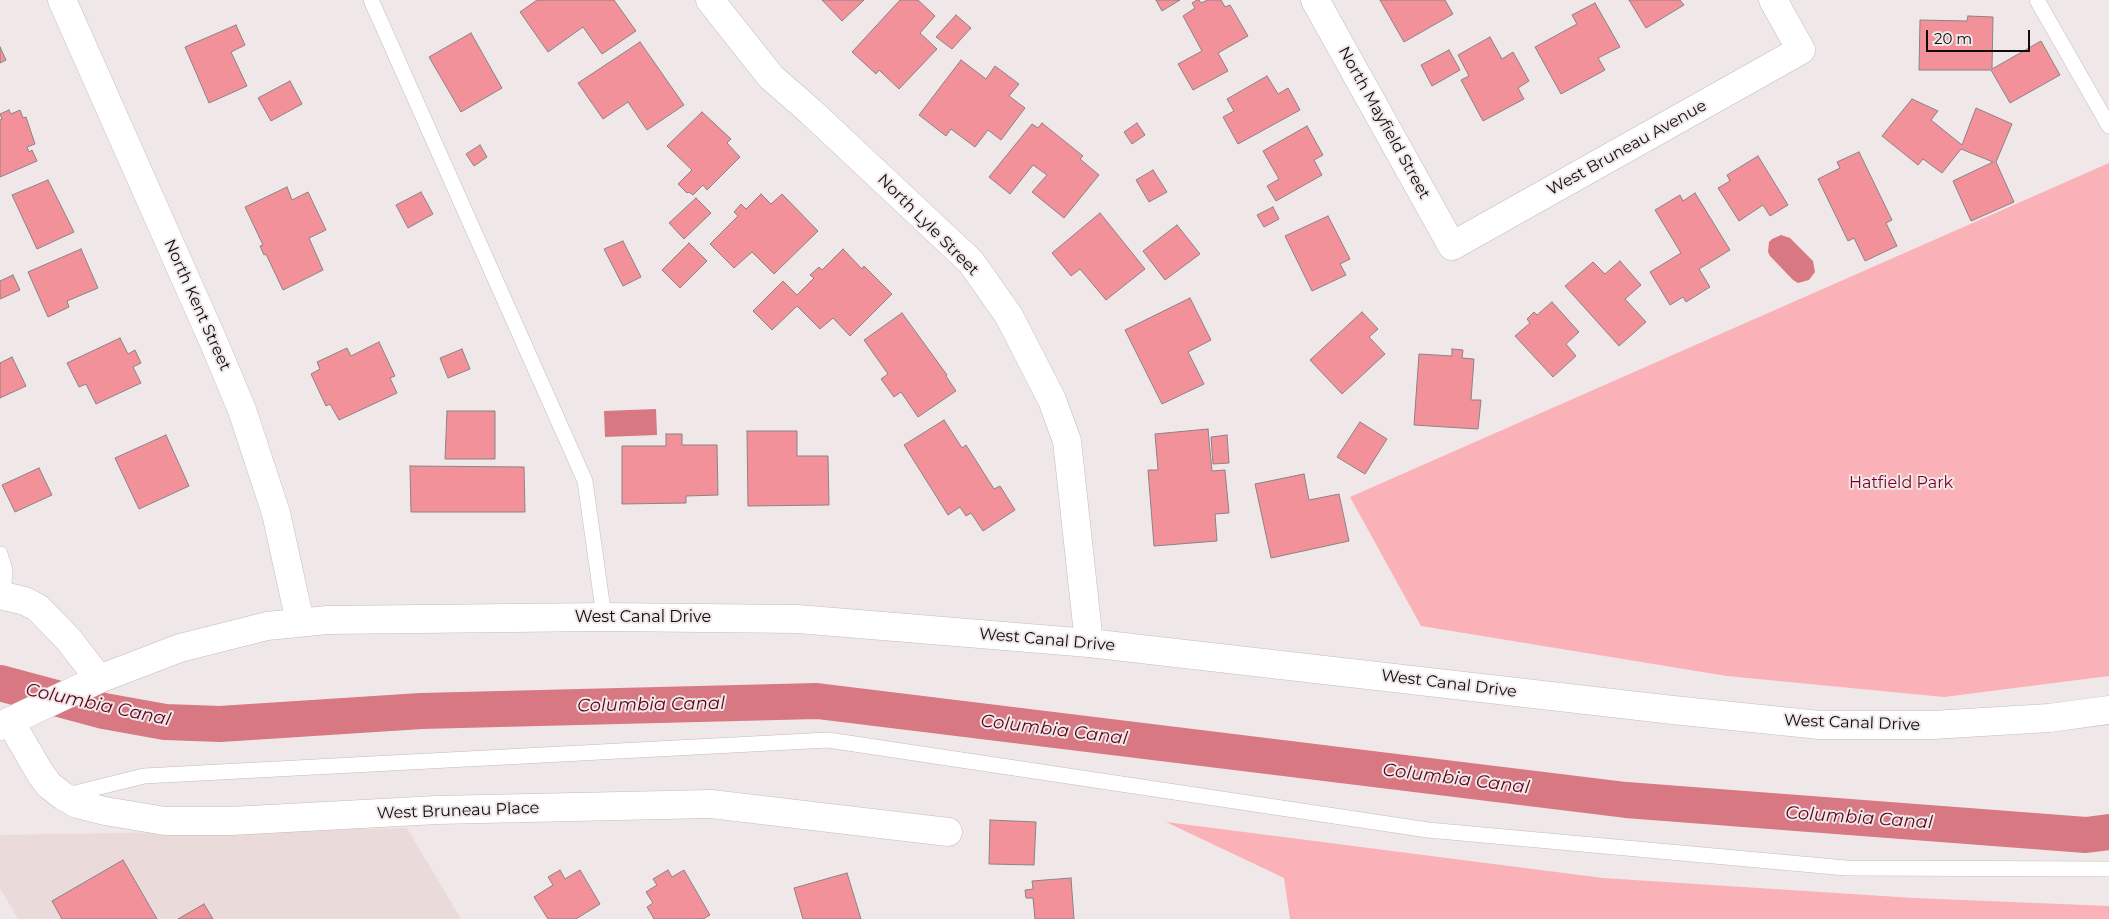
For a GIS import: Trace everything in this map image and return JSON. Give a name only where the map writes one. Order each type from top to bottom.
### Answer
[{"type":"street","name":"North Kent Street","points":[[62,0],[242,410],[276,513],[300,622]]},
{"type":"street","name":"North Lyle Street","points":[[710,0],[771,77],[810,111],[971,262],[1008,316],[1052,400],[1067,441],[1089,643]]},
{"type":"street","name":"North Mayfield Street","points":[[1315,0],[1452,246]]},
{"type":"street","name":"West Bruneau Avenue","points":[[1452,246],[1801,50],[1772,0]]},
{"type":"street","points":[[2,595],[25,601],[45,614],[69,640],[92,683]]},
{"type":"street","name":"West Canal Drive","points":[[5,724],[92,683],[180,648],[267,626],[300,622],[604,617],[798,619],[1089,643],[1820,725],[1934,725],[2049,718],[2109,710]]},
{"type":"street","name":"West Bruneau Place","points":[[5,724],[49,785],[63,796],[77,804],[105,811],[164,821],[191,822],[437,810],[712,804],[948,832]]},
{"type":"lane","points":[[371,0],[585,481],[604,617]]},
{"type":"lane","points":[[2037,0],[2109,126]]},
{"type":"lane","points":[[0,554],[5,570],[2,595]]},
{"type":"lane","points":[[63,796],[144,776],[828,740],[1428,830],[1846,868],[2109,869]]},
{"type":"shaded area","points":[[1781,235],[1790,238],[1813,261],[1815,272],[1809,280],[1798,283],[1793,280],[1770,256],[1768,252],[1769,242]]},
{"type":"shaded area","points":[[656,409],[657,435],[605,437],[604,411]]},
{"type":"shaded area","points":[[407,828],[461,919],[18,919],[0,888],[0,835]]},
{"type":"green space","name":"Hatfield Park","points":[[2109,163],[2109,676],[1944,697],[1727,676],[1421,626],[1350,497]]},
{"type":"green space","points":[[1166,822],[1603,878],[1914,898],[2109,906],[2109,919],[1290,919],[1284,878]]},
{"type":"building","points":[[537,0],[614,0],[636,31],[602,54],[583,27],[548,52],[520,12]]},
{"type":"building","points":[[822,0],[864,0],[842,21]]},
{"type":"building","points":[[900,0],[918,0],[935,16],[920,33],[937,49],[899,89],[879,70],[876,74],[852,52]]},
{"type":"building","points":[[1156,0],[1180,0],[1162,11]]},
{"type":"building","points":[[1197,0],[1201,3],[1208,0],[1221,0],[1225,7],[1230,5],[1248,36],[1218,53],[1228,71],[1193,90],[1178,64],[1202,51],[1183,16],[1195,8],[1192,3]]},
{"type":"building","points":[[1380,0],[1445,0],[1453,14],[1404,42]]},
{"type":"building","points":[[1629,0],[1680,0],[1684,5],[1646,28]]},
{"type":"building","points":[[1595,3],[1620,47],[1598,58],[1605,70],[1561,94],[1535,47],[1577,24],[1572,15]]},
{"type":"building","points":[[956,15],[971,28],[952,49],[936,37]]},
{"type":"building","points":[[1968,16],[1993,17],[1992,69],[2041,41],[2060,75],[2010,103],[1991,70],[1919,70],[1920,20],[1967,21]]},
{"type":"building","points":[[236,25],[245,45],[231,52],[247,86],[209,103],[185,47]]},
{"type":"building","points":[[471,33],[502,88],[461,112],[429,57]]},
{"type":"building","points":[[1490,37],[1502,59],[1513,52],[1529,81],[1518,88],[1524,99],[1483,121],[1461,80],[1469,76],[1458,55]]},
{"type":"building","points":[[640,42],[684,105],[647,130],[628,102],[603,119],[578,83]]},
{"type":"building","points":[[0,47],[6,60],[0,63]]},
{"type":"building","points":[[1449,50],[1460,70],[1432,86],[1421,65]]},
{"type":"building","points":[[961,60],[986,79],[995,66],[1019,84],[1009,96],[1025,108],[1001,140],[988,130],[975,147],[951,129],[946,136],[919,115]]},
{"type":"building","points":[[1267,76],[1278,94],[1288,88],[1300,110],[1238,144],[1223,117],[1234,111],[1227,99]]},
{"type":"building","points":[[290,81],[302,104],[271,121],[258,98]]},
{"type":"building","points":[[1912,99],[1938,111],[1931,120],[1962,145],[1976,108],[2012,124],[1996,162],[2014,202],[1971,221],[1953,181],[1993,162],[1961,149],[1942,173],[1923,159],[1918,165],[1882,136]]},
{"type":"building","points":[[9,110],[11,114],[20,110],[23,118],[26,117],[35,144],[27,147],[29,152],[32,150],[37,161],[0,177],[0,120],[2,119],[0,114]]},
{"type":"building","points":[[702,112],[731,139],[727,143],[740,157],[707,190],[703,185],[693,195],[689,192],[687,193],[678,184],[692,170],[667,146]]},
{"type":"building","points":[[1042,123],[1083,156],[1080,159],[1099,175],[1064,218],[1032,192],[1047,175],[1033,165],[1010,194],[989,177],[1032,124],[1038,128]]},
{"type":"building","points":[[1137,123],[1145,135],[1132,144],[1124,132]]},
{"type":"building","points":[[1307,126],[1323,155],[1314,160],[1322,175],[1276,201],[1267,186],[1279,179],[1263,151]]},
{"type":"building","points":[[480,145],[487,157],[474,166],[466,154]]},
{"type":"building","points":[[1859,152],[1892,220],[1886,223],[1897,246],[1865,261],[1854,238],[1848,241],[1818,179],[1840,168],[1837,162]]},
{"type":"building","points":[[1758,156],[1788,205],[1770,216],[1763,205],[1739,221],[1718,188],[1730,181],[1727,175]]},
{"type":"building","points":[[1153,170],[1167,192],[1149,202],[1136,180]]},
{"type":"building","points":[[48,180],[74,232],[37,249],[12,195]]},
{"type":"building","points":[[287,187],[292,200],[308,192],[326,230],[309,238],[323,270],[283,290],[266,254],[264,255],[260,246],[263,245],[245,207]]},
{"type":"building","points":[[421,192],[433,214],[408,228],[396,205]]},
{"type":"building","points":[[1695,193],[1730,250],[1699,269],[1710,287],[1686,302],[1683,297],[1670,305],[1650,272],[1681,253],[1655,210],[1680,195],[1683,201]]},
{"type":"building","points":[[761,194],[771,204],[782,194],[818,231],[774,274],[752,252],[734,268],[710,244],[738,216],[734,212],[741,204],[746,209]]},
{"type":"building","points":[[696,198],[711,213],[684,239],[669,223]]},
{"type":"building","points":[[1273,207],[1279,219],[1264,227],[1257,215]]},
{"type":"building","points":[[1100,213],[1145,269],[1106,300],[1080,269],[1071,276],[1052,253]]},
{"type":"building","points":[[1328,216],[1350,259],[1340,264],[1346,275],[1312,291],[1285,236]]},
{"type":"building","points":[[1177,225],[1200,254],[1165,280],[1143,251]]},
{"type":"building","points":[[623,241],[641,277],[623,286],[604,249]]},
{"type":"building","points":[[689,243],[707,261],[680,288],[662,270]]},
{"type":"building","points":[[81,249],[98,288],[67,301],[69,307],[48,317],[28,272]]},
{"type":"building","points":[[843,249],[862,269],[864,266],[892,294],[850,336],[833,318],[820,329],[797,306],[772,330],[753,311],[783,281],[797,295],[814,278],[810,275],[819,267],[822,270]]},
{"type":"building","points":[[1620,261],[1641,285],[1625,299],[1646,322],[1619,346],[1565,286],[1593,262],[1605,274]]},
{"type":"building","points":[[13,275],[20,290],[0,299],[0,281]]},
{"type":"building","points":[[1190,298],[1211,340],[1188,352],[1204,384],[1162,404],[1125,330]]},
{"type":"building","points":[[1552,302],[1579,332],[1566,344],[1576,356],[1553,377],[1515,336],[1530,323],[1527,319],[1534,312],[1537,315]]},
{"type":"building","points":[[1362,312],[1378,329],[1369,337],[1385,354],[1342,394],[1310,360]]},
{"type":"building","points":[[902,313],[947,375],[956,391],[918,417],[901,392],[894,397],[881,379],[888,374],[864,340]]},
{"type":"building","points":[[120,338],[128,354],[135,350],[141,363],[133,367],[141,383],[96,404],[86,384],[79,387],[67,363]]},
{"type":"building","points":[[379,342],[395,376],[390,378],[397,393],[339,420],[330,404],[326,406],[311,374],[320,369],[317,362],[347,348],[351,356]]},
{"type":"building","points":[[462,349],[470,369],[448,378],[440,358]]},
{"type":"building","points":[[1452,349],[1463,350],[1462,358],[1474,359],[1471,400],[1481,400],[1478,429],[1414,425],[1419,354],[1452,356]]},
{"type":"building","points":[[12,357],[26,386],[0,398],[0,363]]},
{"type":"building","points":[[447,411],[495,411],[495,459],[445,459]]},
{"type":"building","points":[[944,420],[962,448],[966,445],[994,489],[1000,486],[1015,510],[983,531],[971,513],[966,516],[960,507],[948,515],[904,445]]},
{"type":"building","points":[[1360,422],[1387,439],[1365,474],[1337,457]]},
{"type":"building","points":[[1208,429],[1212,471],[1225,470],[1229,513],[1215,514],[1217,541],[1154,546],[1148,470],[1158,470],[1155,434]]},
{"type":"building","points":[[747,431],[797,431],[797,456],[828,456],[829,505],[748,506]]},
{"type":"building","points":[[666,434],[682,434],[682,445],[717,445],[718,495],[686,496],[686,503],[622,504],[622,446],[666,446]]},
{"type":"building","points":[[166,435],[189,486],[139,509],[115,458]]},
{"type":"building","points":[[1227,435],[1229,463],[1213,464],[1211,437]]},
{"type":"building","points":[[410,466],[524,467],[525,512],[411,512]]},
{"type":"building","points":[[39,468],[52,495],[15,512],[2,485]]},
{"type":"building","points":[[1304,474],[1309,500],[1339,494],[1349,541],[1271,558],[1255,484]]},
{"type":"building","points":[[990,820],[1036,822],[1034,865],[989,864]]},
{"type":"building","points":[[123,860],[157,919],[62,919],[52,901]]},
{"type":"building","points":[[560,870],[565,879],[580,870],[600,904],[576,919],[548,919],[534,897],[553,885],[548,877]]},
{"type":"building","points":[[668,870],[672,877],[684,870],[710,915],[703,919],[654,919],[647,907],[653,903],[646,892],[657,885],[653,879]]},
{"type":"building","points":[[847,873],[861,919],[803,919],[794,888]]},
{"type":"building","points":[[1071,878],[1074,919],[1035,919],[1033,898],[1026,898],[1025,890],[1033,889],[1032,881]]},
{"type":"building","points":[[204,904],[213,919],[178,919]]},
{"type":"waterway","name":"Columbia Canal","points":[[0,683],[104,711],[165,722],[220,724],[421,711],[817,701],[1626,800],[2086,835],[2109,832]]}]
